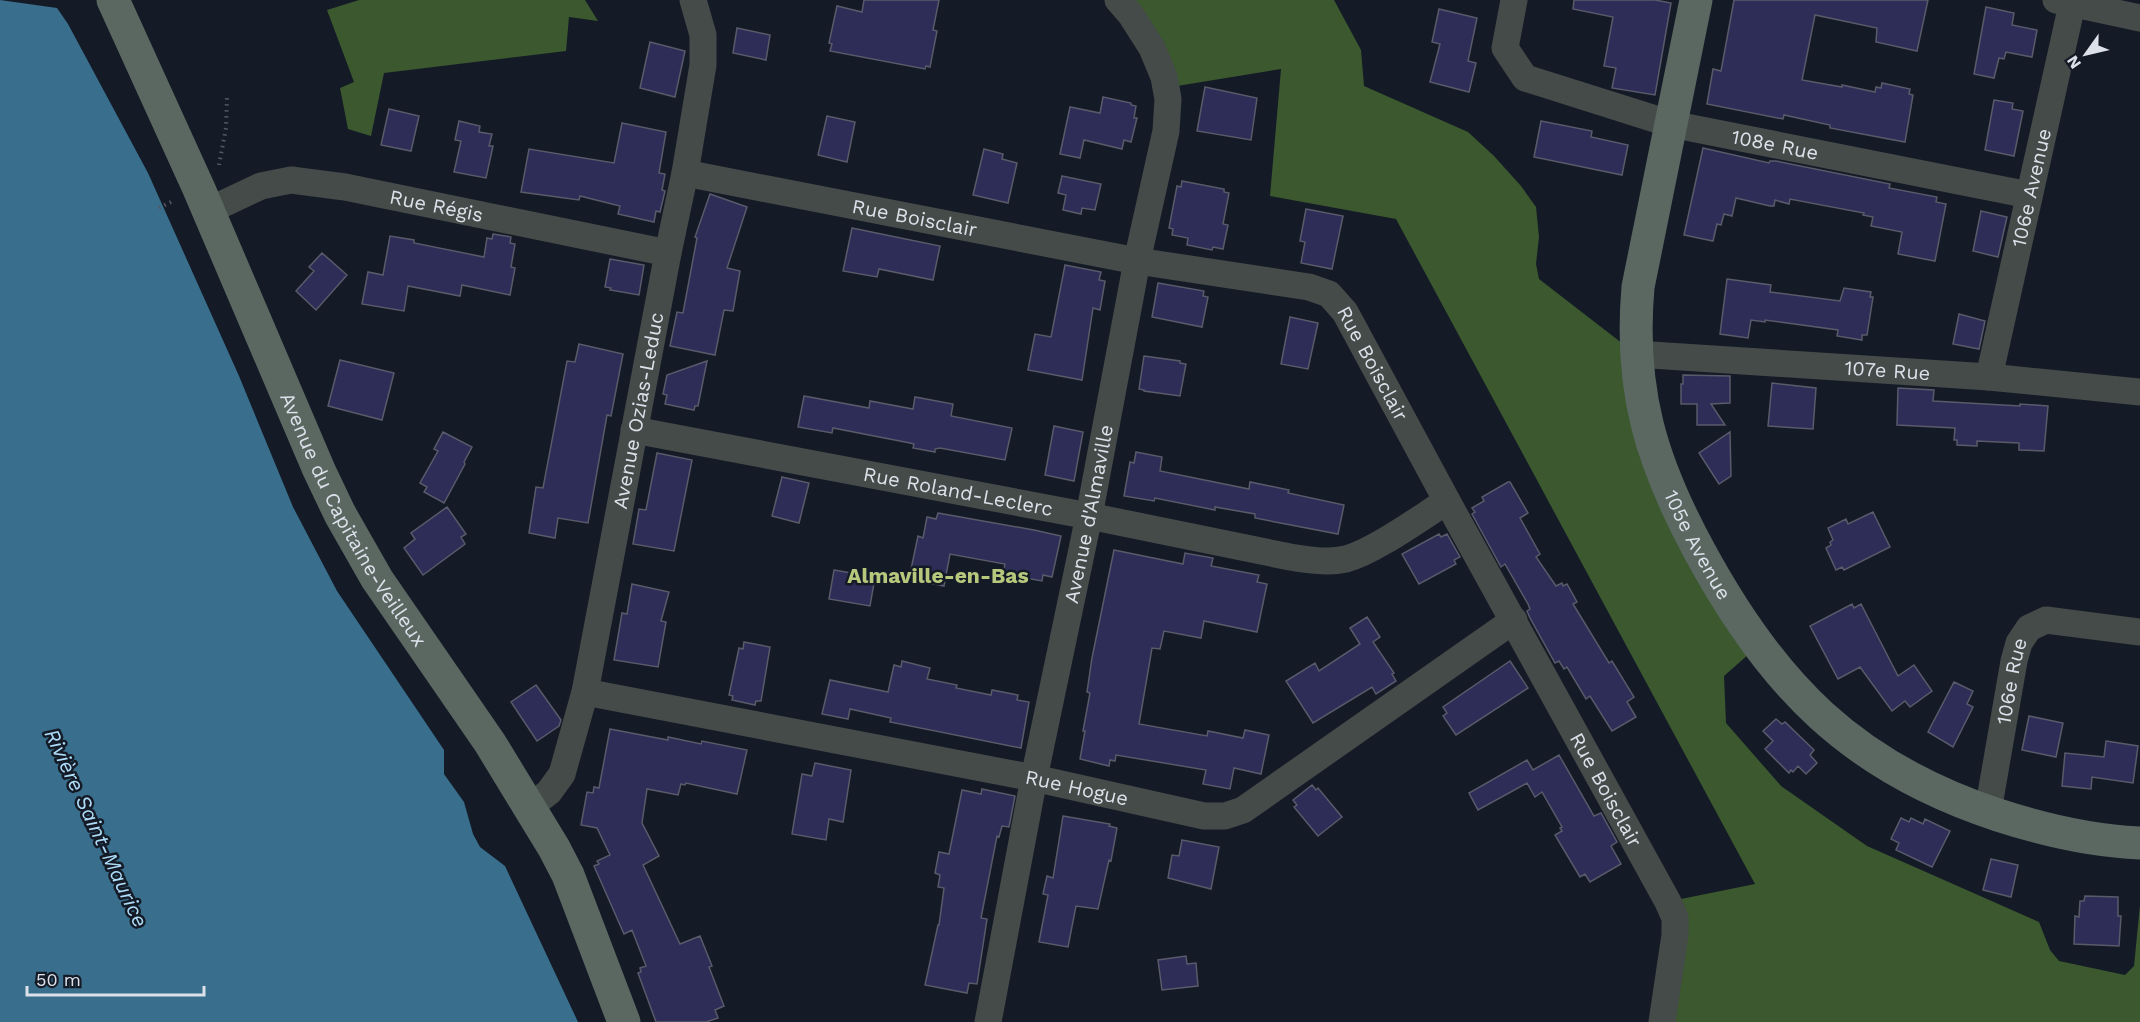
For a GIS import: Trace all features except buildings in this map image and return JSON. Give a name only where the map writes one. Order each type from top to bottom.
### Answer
[{"type":"street","name":"Avenue du Capitaine-Veilleux","points":[[113,0],[340,514],[377,579],[490,743],[530,807],[568,875],[624,1022]]},
{"type":"street","name":"Avenue Ozias-Leduc","points":[[530,807],[549,792],[562,774],[585,692],[685,173],[703,65],[704,35],[693,0]]},
{"type":"street","name":"108e Rue","points":[[1514,0],[1505,48],[1525,78],[1671,124],[2029,195]]},
{"type":"street","name":"105e Avenue","points":[[1696,0],[1638,287],[1635,321],[1636,354],[1645,419],[1665,480],[1710,570],[1758,646],[1813,708],[1838,732],[1894,770],[1924,786],[1988,812],[2052,831],[2118,842],[2140,843]]},
{"type":"street","points":[[2067,1],[2140,18]]},
{"type":"street","name":"106e Avenue","points":[[1989,377],[2029,195],[2067,1]]},
{"type":"street","name":"Avenue d'Almaville","points":[[988,1022],[1034,778],[1089,516],[1137,261],[1166,131],[1168,99],[1164,77],[1152,48],[1125,7]]},
{"type":"street","name":"Rue Boisclair","points":[[685,173],[1137,261],[1309,286],[1329,294],[1345,312],[1668,902],[1675,918],[1675,935],[1662,1022]]},
{"type":"street","name":"Rue Régis","points":[[208,211],[261,186],[291,180],[345,187],[668,253]]},
{"type":"street","name":"107e Rue","points":[[1636,354],[1989,377],[2140,392]]},
{"type":"street","name":"Rue Roland-Leclerc","points":[[634,430],[1089,516],[1290,558],[1319,561],[1346,559],[1369,549],[1447,501]]},
{"type":"street","name":"Rue Hogue","points":[[585,692],[1034,778],[1204,816],[1225,816],[1243,810],[1514,620]]},
{"type":"street","name":"106e Rue","points":[[1988,812],[2014,662],[2019,643],[2029,628],[2046,620],[2140,632]]},
{"type":"green space","points":[[359,0],[585,0],[598,21],[569,17],[566,51],[384,73],[371,136],[348,129],[340,88],[354,82],[327,10]]},
{"type":"green space","points":[[1125,0],[1334,0],[1361,50],[1364,86],[1468,132],[1494,156],[1536,207],[1539,237],[1536,264],[1539,279],[1636,354],[1639,387],[1758,646],[1724,676],[1726,723],[1781,786],[1867,846],[2039,922],[2050,950],[2059,961],[2125,975],[2134,966],[2140,905],[2140,1022],[1673,1022],[1681,899],[1755,884],[1396,219],[1270,196],[1281,69],[1171,87]]},
{"type":"water","name":"Rivière Saint-Maurice","points":[[0,0],[57,8],[68,24],[148,173],[239,376],[293,507],[337,591],[444,750],[444,774],[464,802],[473,834],[480,847],[505,866],[578,1022],[0,1022]]},
{"type":"district","name":"Almaville-en-Bas","points":[[938,576]]}]
